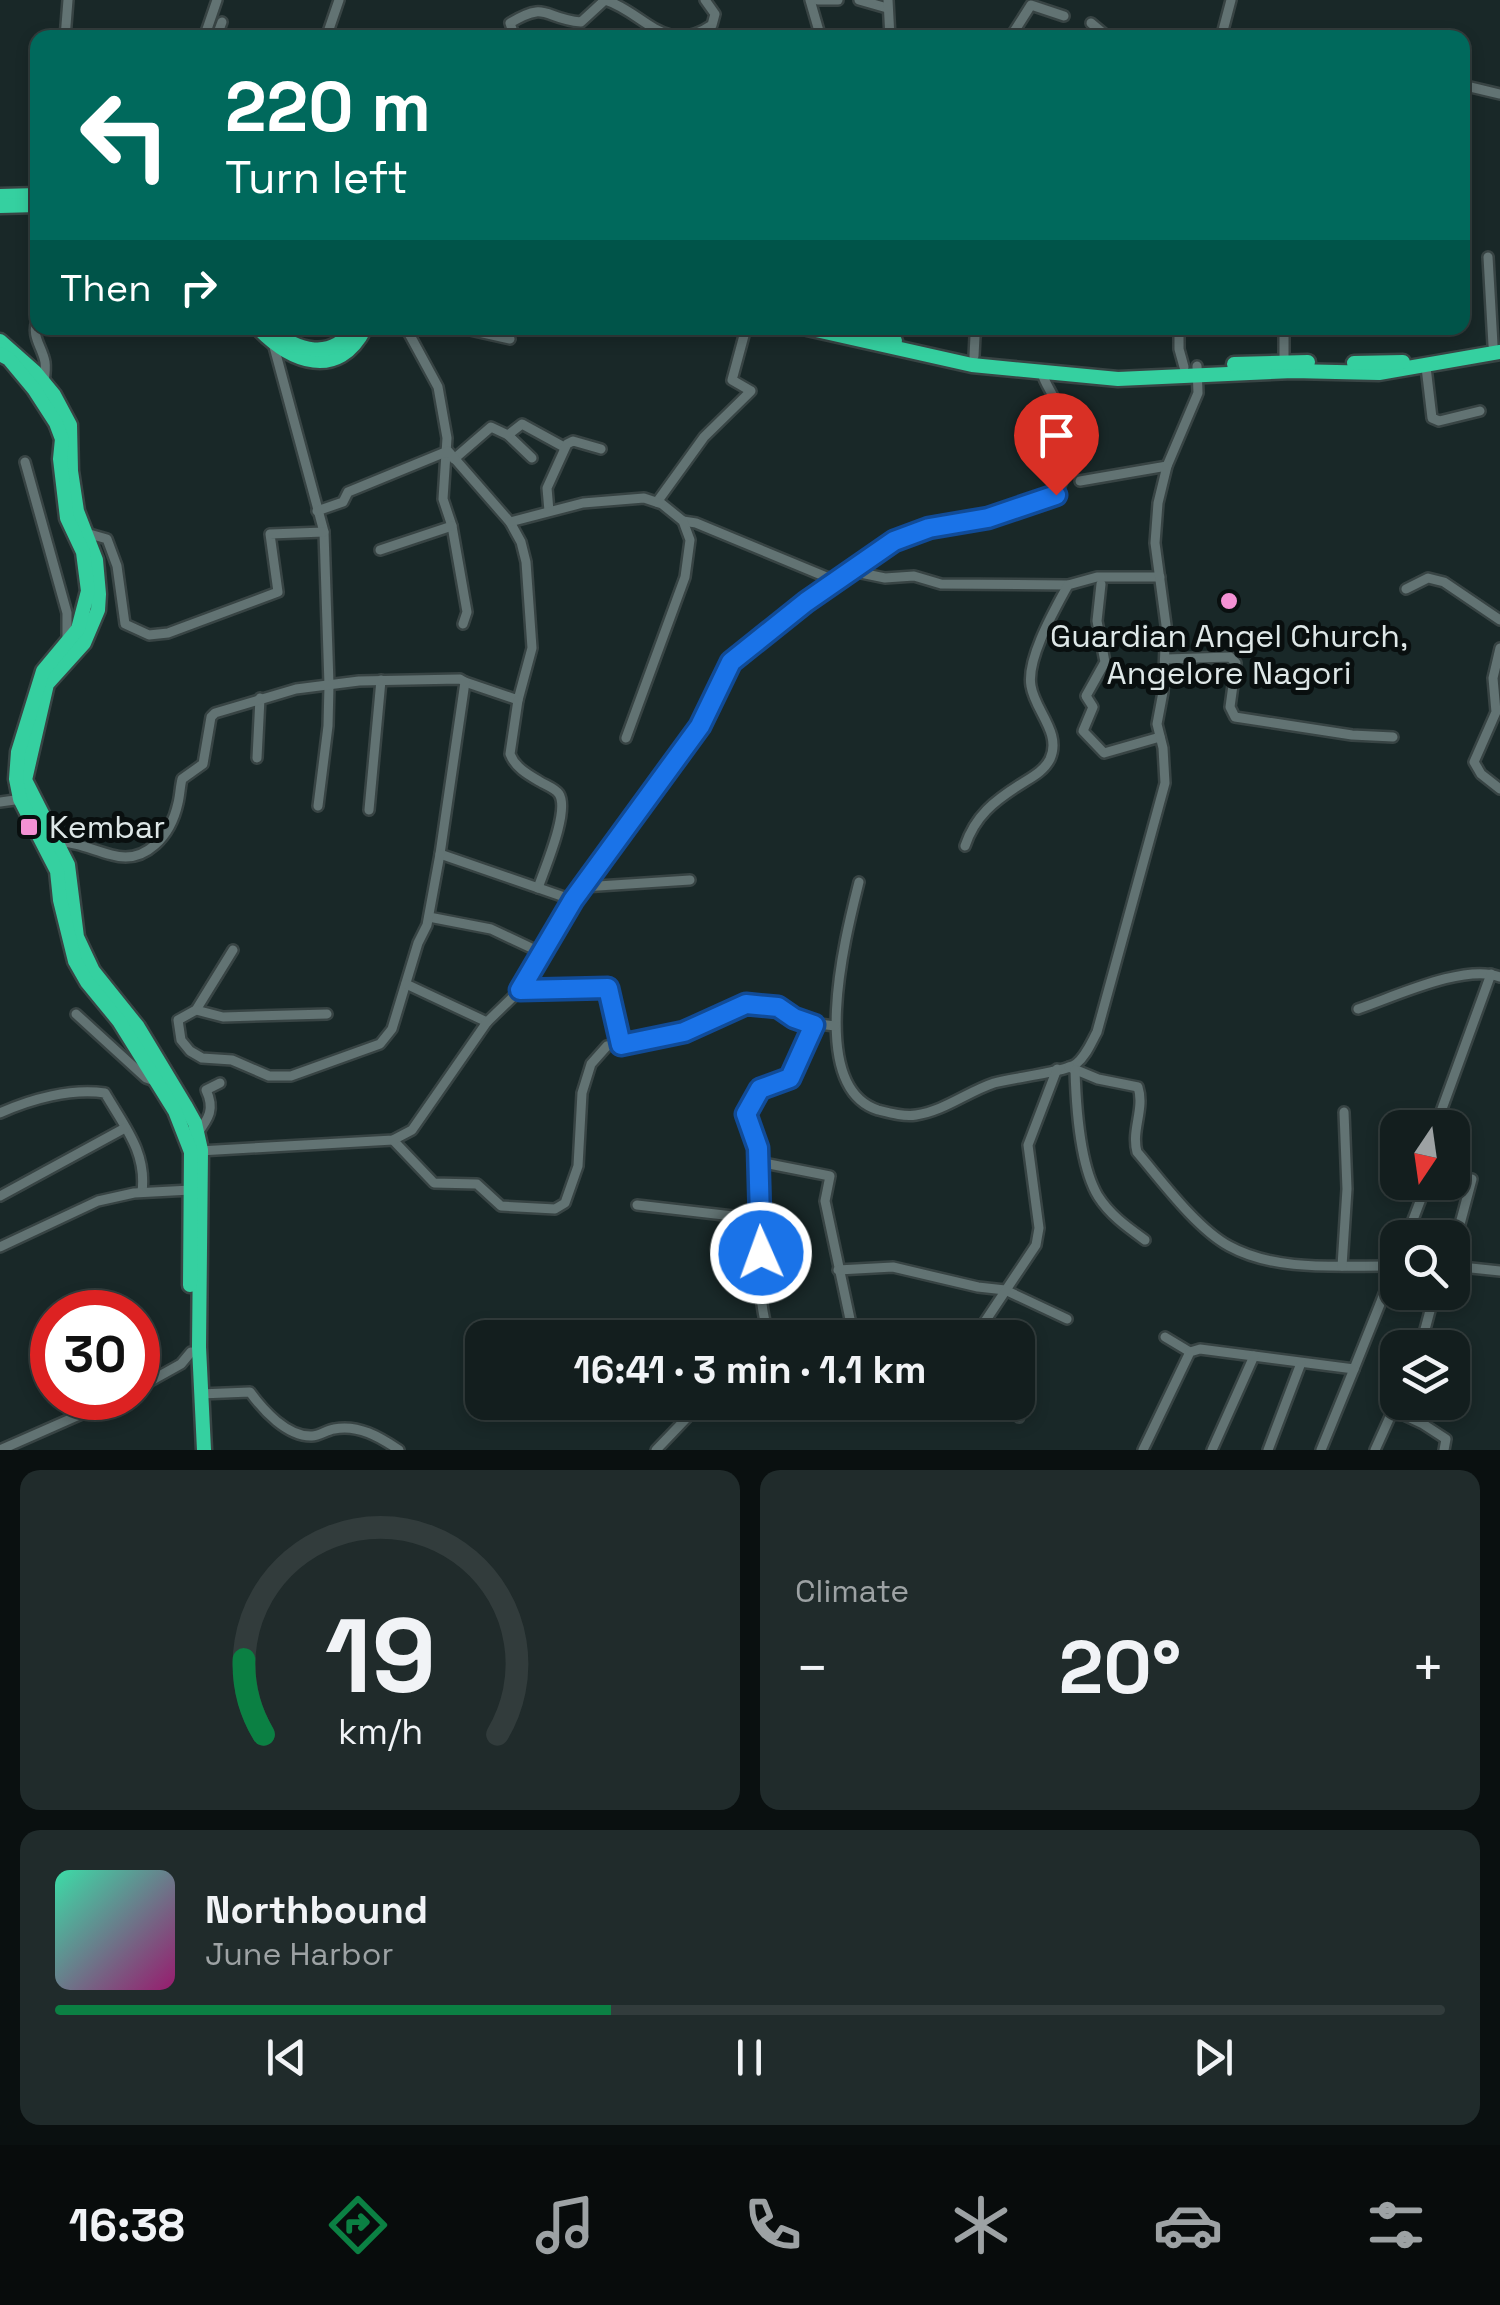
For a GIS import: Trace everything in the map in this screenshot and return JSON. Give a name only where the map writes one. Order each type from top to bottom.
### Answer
[{"type":"highway","points":[[0,196],[30,192]]},
{"type":"highway","points":[[0,206],[30,205]]},
{"type":"highway","points":[[273,335],[295,346],[317,350],[338,345],[347,335]]},
{"type":"highway","points":[[273,335],[291,355],[318,361],[344,354],[360,335]]},
{"type":"highway","points":[[837,335],[938,359],[1118,379],[1284,361],[1402,362],[1498,347]]},
{"type":"highway","points":[[880,335],[974,356],[1114,370],[1379,373],[1426,368],[1498,347]]},
{"type":"highway","points":[[0,341],[17,353],[44,383],[70,425],[74,497],[96,560],[98,610],[84,643],[47,684],[26,773],[26,798],[58,842],[68,865],[77,937],[94,971],[138,1028],[185,1105],[197,1134],[191,1190],[194,1450]]},
{"type":"highway","points":[[0,354],[9,358],[56,423],[62,440],[60,459],[67,518],[82,552],[88,592],[78,630],[43,671],[18,752],[16,779],[57,871],[75,960],[87,982],[119,1020],[176,1110],[196,1151],[204,1450]]},
{"type":"street","points":[[66,30],[68,0]]},
{"type":"street","points":[[207,30],[217,0]]},
{"type":"street","points":[[329,30],[339,0]]},
{"type":"street","points":[[512,30],[510,22],[539,8],[580,22],[604,0],[659,30]]},
{"type":"street","points":[[705,0],[714,14],[712,25],[705,30]]},
{"type":"street","points":[[810,0],[819,30]]},
{"type":"street","points":[[818,0],[838,0]]},
{"type":"street","points":[[859,0],[888,4],[890,30]]},
{"type":"street","points":[[1223,30],[1231,0]]},
{"type":"street","points":[[1015,30],[1031,4],[1064,16]]},
{"type":"street","points":[[219,30],[222,22]]},
{"type":"street","points":[[1091,23],[1100,30]]},
{"type":"street","points":[[1470,87],[1500,94]]},
{"type":"street","points":[[1488,257],[1498,347]]},
{"type":"street","points":[[36,335],[46,360],[44,383]]},
{"type":"street","points":[[273,335],[324,532],[329,684],[318,806]]},
{"type":"street","points":[[410,335],[438,387],[451,455],[443,499],[452,526],[467,612],[463,624]]},
{"type":"street","points":[[492,335],[510,339]]},
{"type":"street","points":[[657,502],[704,437],[751,392],[732,380],[744,335]]},
{"type":"street","points":[[974,356],[976,335]]},
{"type":"street","points":[[1145,1240],[1117,1218],[1092,1184],[1072,1069],[1097,1032],[1165,783],[1157,724],[1166,659],[1155,543],[1158,503],[1168,466],[1198,393],[1193,370],[1178,349],[1179,335]]},
{"type":"street","points":[[1284,335],[1284,361]]},
{"type":"street","points":[[1426,368],[1432,418],[1439,421],[1480,411]]},
{"type":"street","points":[[196,1151],[392,1140],[412,1130],[487,1022],[520,990],[573,900],[700,726],[731,662],[894,541],[929,528],[988,518],[1056,495],[1072,458],[1070,437],[1042,373]]},
{"type":"street","points":[[508,435],[522,424],[564,448]]},
{"type":"street","points":[[318,511],[343,502],[348,492],[451,455],[491,428],[508,435],[532,458]]},
{"type":"street","points":[[549,511],[547,488],[564,448],[572,441],[601,449]]},
{"type":"street","points":[[451,455],[510,522],[526,562],[532,648],[518,700],[510,754],[512,761],[527,774],[558,792],[562,802],[558,829],[538,888]]},
{"type":"street","points":[[26,462],[68,614],[66,643]]},
{"type":"street","points":[[1080,481],[1168,466]]},
{"type":"street","points":[[510,522],[549,511],[644,498],[657,502],[683,521],[836,581]]},
{"type":"street","points":[[626,738],[685,577],[690,540],[683,521]]},
{"type":"street","points":[[380,550],[452,526]]},
{"type":"street","points":[[86,534],[107,538],[117,566],[125,624],[149,635],[168,633],[278,592],[270,534],[324,532]]},
{"type":"street","points":[[851,571],[885,578],[914,576],[940,584],[1068,584],[1097,578],[1160,577]]},
{"type":"street","points":[[1406,589],[1428,578],[1444,582],[1500,620]]},
{"type":"street","points":[[965,846],[972,824],[990,804],[1040,772],[1050,758],[1054,740],[1030,685],[1036,654],[1068,584]]},
{"type":"street","points":[[1101,584],[1097,621],[1104,662],[1086,696],[1093,707],[1083,731],[1104,753],[1160,736]]},
{"type":"street","points":[[1500,648],[1493,678],[1494,724],[1474,762],[1481,774],[1500,789]]},
{"type":"street","points":[[1166,659],[1230,657],[1236,663],[1230,707],[1235,717],[1352,736],[1392,737]]},
{"type":"street","points":[[58,842],[77,842],[115,856],[139,857],[159,843],[178,805],[182,779],[203,764],[211,717],[260,698],[329,684],[460,678],[518,700]]},
{"type":"street","points":[[370,810],[381,680]]},
{"type":"street","points":[[233,950],[196,1010],[178,1020],[182,1040],[190,1052],[202,1058],[232,1060],[269,1076],[291,1076],[380,1044],[392,1029],[429,918],[464,682]]},
{"type":"street","points":[[257,758],[260,698]]},
{"type":"street","points":[[0,802],[26,798]]},
{"type":"street","points":[[440,854],[573,900]]},
{"type":"street","points":[[583,887],[690,880]]},
{"type":"street","points":[[859,882],[838,976],[835,1026],[852,1092],[866,1106],[912,1116],[940,1109],[971,1090],[1072,1069],[1138,1088],[1141,1098],[1134,1140],[1136,1152],[1186,1208],[1229,1246],[1271,1260],[1380,1265]]},
{"type":"street","points":[[429,918],[491,930],[542,953]]},
{"type":"street","points":[[1358,1009],[1467,974],[1495,975],[1442,1110]]},
{"type":"street","points":[[406,984],[487,1022]]},
{"type":"street","points":[[520,990],[608,988],[621,1045]]},
{"type":"street","points":[[392,1140],[434,1183],[477,1184],[502,1206],[555,1209],[565,1203],[573,1186],[580,1148],[579,1116],[591,1064],[608,1046],[684,1032],[746,1004],[778,1007],[814,1025],[835,1026]]},
{"type":"street","points":[[196,1010],[223,1017],[327,1014]]},
{"type":"street","points":[[76,1014],[146,1078],[157,1082]]},
{"type":"street","points":[[765,1320],[758,1282],[758,1148],[746,1114],[760,1089],[790,1078],[814,1025]]},
{"type":"street","points":[[986,1320],[1036,1245],[1039,1228],[1028,1145],[1057,1070]]},
{"type":"street","points":[[197,1134],[210,1118],[212,1102],[206,1090],[220,1082]]},
{"type":"street","points":[[0,1113],[20,1104],[76,1091],[105,1093],[142,1160],[142,1192]]},
{"type":"street","points":[[1342,1266],[1346,1190],[1344,1112]]},
{"type":"street","points":[[0,1196],[126,1128]]},
{"type":"street","points":[[759,1162],[830,1176],[825,1201],[850,1320]]},
{"type":"street","points":[[1461,1220],[1472,1180]]},
{"type":"street","points":[[0,1247],[98,1201],[142,1192],[191,1190]]},
{"type":"street","points":[[638,1205],[759,1219]]},
{"type":"street","points":[[838,1270],[892,1267],[1005,1290],[1067,1320]]},
{"type":"street","points":[[1470,1268],[1500,1271]]},
{"type":"street","points":[[1320,1450],[1380,1306]]},
{"type":"street","points":[[1165,1337],[1190,1352]]},
{"type":"street","points":[[1142,1450],[1190,1352],[1200,1349],[1354,1369]]},
{"type":"street","points":[[160,1376],[181,1364],[191,1352]]},
{"type":"street","points":[[1212,1450],[1254,1356]]},
{"type":"street","points":[[1268,1450],[1301,1363]]},
{"type":"street","points":[[200,1394],[250,1392],[261,1408],[286,1428],[312,1436],[338,1428],[374,1433],[399,1450]]},
{"type":"street","points":[[0,1450],[68,1420]]},
{"type":"street","points":[[656,1450],[685,1420]]},
{"type":"street","points":[[1375,1450],[1388,1420]]},
{"type":"street","points":[[1414,1420],[1446,1439],[1444,1450]]},
{"type":"place","name":"Guardian Angel Church, Angelore Nagori","points":[[1229,601]]},
{"type":"place","name":"Kembar","points":[[29,827]]},
{"type":"route","points":[[761,1253],[758,1148],[746,1114],[760,1089],[790,1078],[814,1025],[778,1007],[746,1004],[684,1032],[621,1045],[608,988],[520,990],[573,900],[700,726],[731,662],[806,602],[894,541],[929,528],[988,518],[1056,495]]}]
